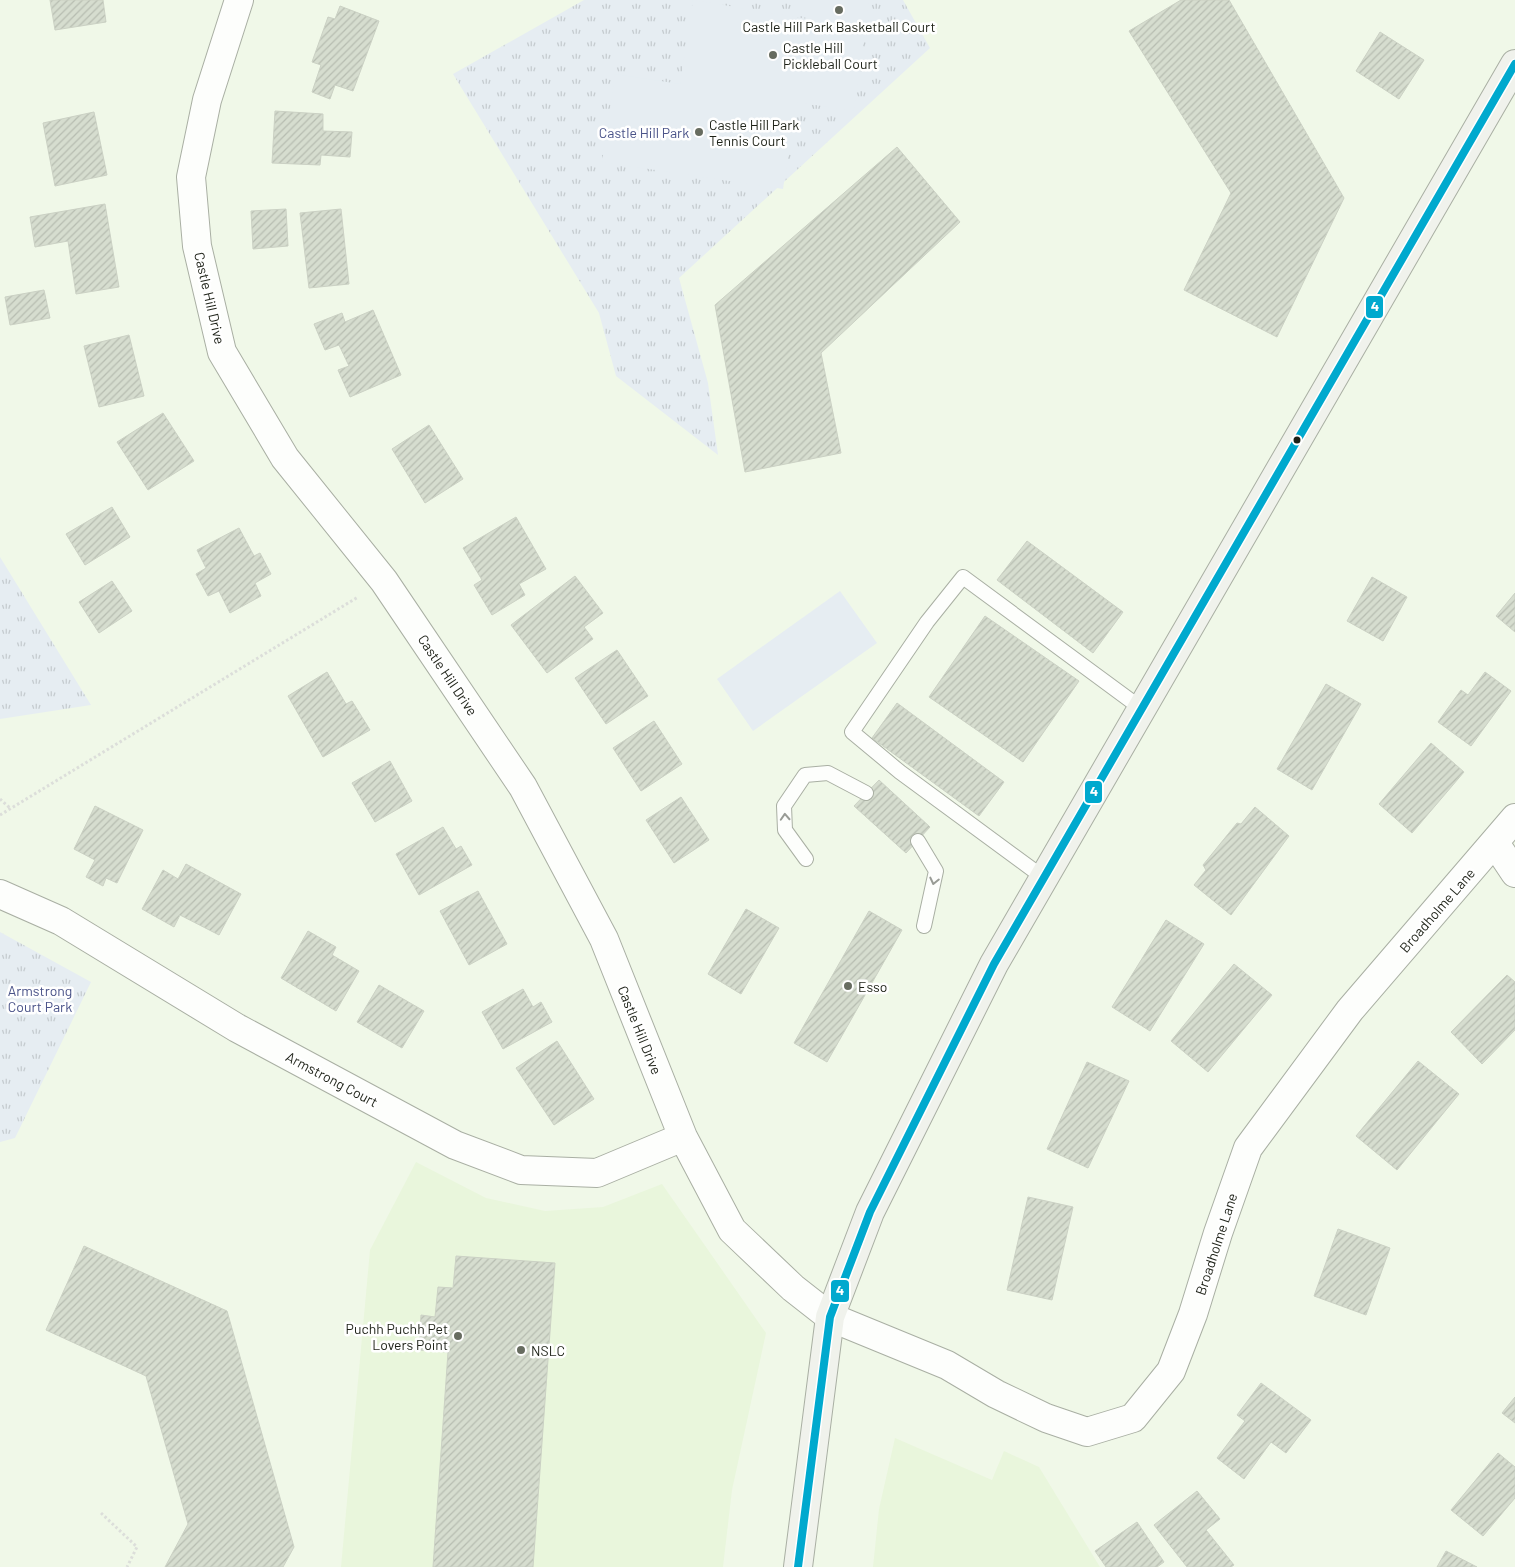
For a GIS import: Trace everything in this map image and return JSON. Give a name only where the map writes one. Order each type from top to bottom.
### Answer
[{"type":"main road","points":[[798,1567],[830,1317],[870,1212],[994,964],[1515,64]]},
{"type":"street","name":"Castle Hill Drive","points":[[239,0],[207,100],[192,178],[198,246],[222,352],[285,458],[384,581],[524,787],[604,939],[683,1137],[732,1230],[793,1288],[830,1317]]},
{"type":"street","name":"Broadholme Lane","points":[[830,1317],[947,1365],[996,1394],[1046,1418],[1088,1432],[1133,1418],[1171,1371],[1193,1314],[1218,1233],[1248,1148],[1350,1010],[1515,818]]},
{"type":"street","points":[[1495,843],[1515,873]]},
{"type":"street","name":"Armstrong Court","points":[[0,894],[61,922],[236,1028],[455,1145],[521,1170],[597,1174],[683,1137]]},
{"type":"lane","points":[[1044,878],[900,772],[852,732],[927,622],[962,577],[1142,709]]},
{"type":"lane","points":[[806,859],[785,830],[784,806],[805,775],[828,773],[866,793]]},
{"type":"lane","points":[[918,841],[936,871],[924,926]]},
{"type":"path","points":[[0,815],[384,581]]},
{"type":"path","points":[[0,799],[12,809]]},
{"type":"path","points":[[101,1513],[137,1547],[127,1567]]},
{"type":"shaded area","points":[[416,1162],[486,1198],[545,1211],[603,1207],[662,1184],[766,1333],[732,1490],[723,1567],[341,1567],[370,1250]]},
{"type":"shaded area","points":[[895,1438],[992,1480],[1004,1451],[1039,1467],[1100,1567],[873,1567],[879,1509]]},
{"type":"green space","name":"Castle Hill Park","points":[[584,0],[903,0],[930,48],[679,278],[708,383],[718,455],[616,376],[599,313],[453,74]]},
{"type":"green space","points":[[693,0],[808,19],[811,0],[869,0],[854,111],[796,102],[783,189],[602,162],[615,74],[680,84]]},
{"type":"green space","points":[[0,557],[91,705],[0,719]]},
{"type":"green space","points":[[840,591],[877,643],[753,731],[717,679]]},
{"type":"green space","name":"Armstrong Court Park","points":[[0,932],[91,982],[15,1138],[0,1142]]},
{"type":"building","points":[[50,0],[103,0],[106,22],[55,30]]},
{"type":"building","points":[[1181,0],[1229,0],[1344,198],[1277,337],[1184,290],[1231,193],[1129,31]]},
{"type":"building","points":[[340,6],[379,21],[353,91],[335,85],[330,99],[312,92],[321,65],[312,62],[328,17],[335,19]]},
{"type":"building","points":[[1380,32],[1424,60],[1399,99],[1356,71]]},
{"type":"building","points":[[275,111],[323,114],[323,131],[352,132],[350,157],[321,155],[320,165],[272,163]]},
{"type":"building","points":[[94,112],[107,175],[55,186],[43,123]]},
{"type":"building","points":[[897,147],[960,222],[821,353],[841,453],[745,472],[715,305]]},
{"type":"building","points":[[105,204],[119,287],[76,294],[68,241],[35,247],[30,217]]},
{"type":"building","points":[[286,209],[288,246],[253,249],[251,211]]},
{"type":"building","points":[[341,209],[349,284],[309,288],[300,213]]},
{"type":"building","points":[[44,290],[50,318],[10,325],[5,297]]},
{"type":"building","points":[[373,310],[401,375],[350,397],[338,370],[349,366],[339,345],[325,350],[314,324],[342,313],[345,322]]},
{"type":"building","points":[[129,335],[144,396],[99,407],[84,346]]},
{"type":"building","points":[[163,413],[194,461],[148,490],[117,442]]},
{"type":"building","points":[[429,425],[463,479],[425,503],[392,449]]},
{"type":"building","points":[[112,507],[130,537],[85,565],[66,534]]},
{"type":"building","points":[[516,517],[546,569],[519,584],[525,595],[492,615],[474,585],[482,580],[463,548]]},
{"type":"building","points":[[239,528],[254,556],[260,553],[271,574],[255,583],[261,596],[230,613],[219,591],[208,596],[196,574],[206,568],[197,550]]},
{"type":"building","points":[[1027,541],[1123,612],[1093,653],[997,580]]},
{"type":"building","points":[[575,576],[603,613],[584,627],[593,639],[547,673],[511,625]]},
{"type":"building","points":[[1372,577],[1407,597],[1383,641],[1347,621]]},
{"type":"building","points":[[112,581],[132,611],[99,633],[79,602]]},
{"type":"building","points":[[1515,593],[1515,632],[1496,616]]},
{"type":"building","points":[[985,616],[1079,681],[1023,762],[929,697]]},
{"type":"building","points":[[617,650],[648,696],[606,724],[575,678]]},
{"type":"building","points":[[327,672],[346,704],[352,701],[370,730],[323,757],[288,696]]},
{"type":"building","points":[[1485,672],[1511,691],[1471,746],[1438,722],[1461,690],[1468,695]]},
{"type":"building","points":[[1326,684],[1361,704],[1312,790],[1277,769]]},
{"type":"building","points":[[897,703],[1004,782],[979,816],[872,738]]},
{"type":"building","points":[[654,721],[682,764],[641,791],[613,748]]},
{"type":"building","points":[[1431,743],[1464,772],[1412,833],[1379,804]]},
{"type":"building","points":[[390,761],[412,801],[375,822],[352,783]]},
{"type":"building","points":[[879,780],[930,827],[906,853],[854,806]]},
{"type":"building","points":[[681,797],[709,840],[674,863],[646,820]]},
{"type":"building","points":[[95,806],[143,830],[117,883],[106,878],[103,886],[86,877],[95,860],[74,849]]},
{"type":"building","points":[[1255,807],[1289,836],[1231,915],[1194,885],[1206,870],[1203,865],[1237,823],[1241,824]]},
{"type":"building","points":[[443,827],[456,849],[461,846],[472,865],[419,895],[396,854]]},
{"type":"building","points":[[186,864],[241,894],[219,935],[180,915],[174,927],[142,909],[163,870],[178,879]]},
{"type":"building","points":[[478,891],[507,944],[469,965],[440,911]]},
{"type":"building","points":[[746,909],[779,928],[741,994],[708,974]]},
{"type":"building","name":"Esso","points":[[869,911],[902,930],[827,1062],[794,1043]]},
{"type":"building","points":[[1166,920],[1204,944],[1150,1031],[1112,1007]]},
{"type":"building","points":[[308,931],[336,947],[332,955],[359,971],[336,1011],[281,978]]},
{"type":"building","points":[[1234,964],[1272,995],[1208,1072],[1171,1041]]},
{"type":"building","points":[[1507,975],[1515,982],[1515,1030],[1482,1064],[1451,1032]]},
{"type":"building","points":[[379,985],[424,1011],[402,1048],[357,1022]]},
{"type":"building","points":[[523,989],[533,1007],[541,1002],[552,1022],[503,1049],[482,1012]]},
{"type":"building","points":[[557,1041],[594,1099],[554,1125],[516,1068]]},
{"type":"building","points":[[1418,1061],[1459,1094],[1397,1170],[1356,1136]]},
{"type":"building","points":[[1087,1062],[1129,1081],[1088,1168],[1047,1149]]},
{"type":"building","points":[[1028,1197],[1073,1207],[1052,1300],[1007,1290]]},
{"type":"building","points":[[1338,1229],[1390,1248],[1366,1315],[1314,1296]]},
{"type":"building","points":[[84,1246],[227,1311],[294,1547],[283,1567],[165,1567],[188,1524],[146,1376],[46,1330]]},
{"type":"building","points":[[456,1256],[555,1263],[533,1567],[433,1567],[448,1352],[419,1350],[421,1315],[435,1317],[438,1287],[453,1288]]},
{"type":"building","points":[[1261,1383],[1311,1420],[1286,1453],[1271,1442],[1244,1479],[1217,1458],[1245,1421],[1237,1415]]},
{"type":"building","points":[[1515,1397],[1515,1423],[1502,1413]]},
{"type":"building","points":[[1498,1453],[1515,1467],[1515,1498],[1483,1536],[1451,1510]]},
{"type":"building","points":[[1197,1491],[1220,1519],[1206,1530],[1234,1565],[1231,1567],[1187,1567],[1154,1525]]},
{"type":"building","points":[[1137,1522],[1164,1562],[1157,1567],[1106,1567],[1095,1551]]},
{"type":"building","points":[[1446,1551],[1477,1567],[1437,1567]]},
{"type":"transit line","name":"4","points":[[798,1567],[830,1317],[870,1212],[994,964],[1515,64]]},
{"type":"place","name":"Castle Hill Park Basketball Court","points":[[839,10]]},
{"type":"place","name":"Castle Hill Pickleball Court","points":[[773,55]]},
{"type":"place","name":"Castle Hill Park Tennis Court","points":[[699,132]]},
{"type":"place","name":"Esso","points":[[848,986]]},
{"type":"place","name":"Puchh Puchh Pet Lovers Point","points":[[458,1336]]},
{"type":"place","name":"NSLC","points":[[521,1350]]}]
